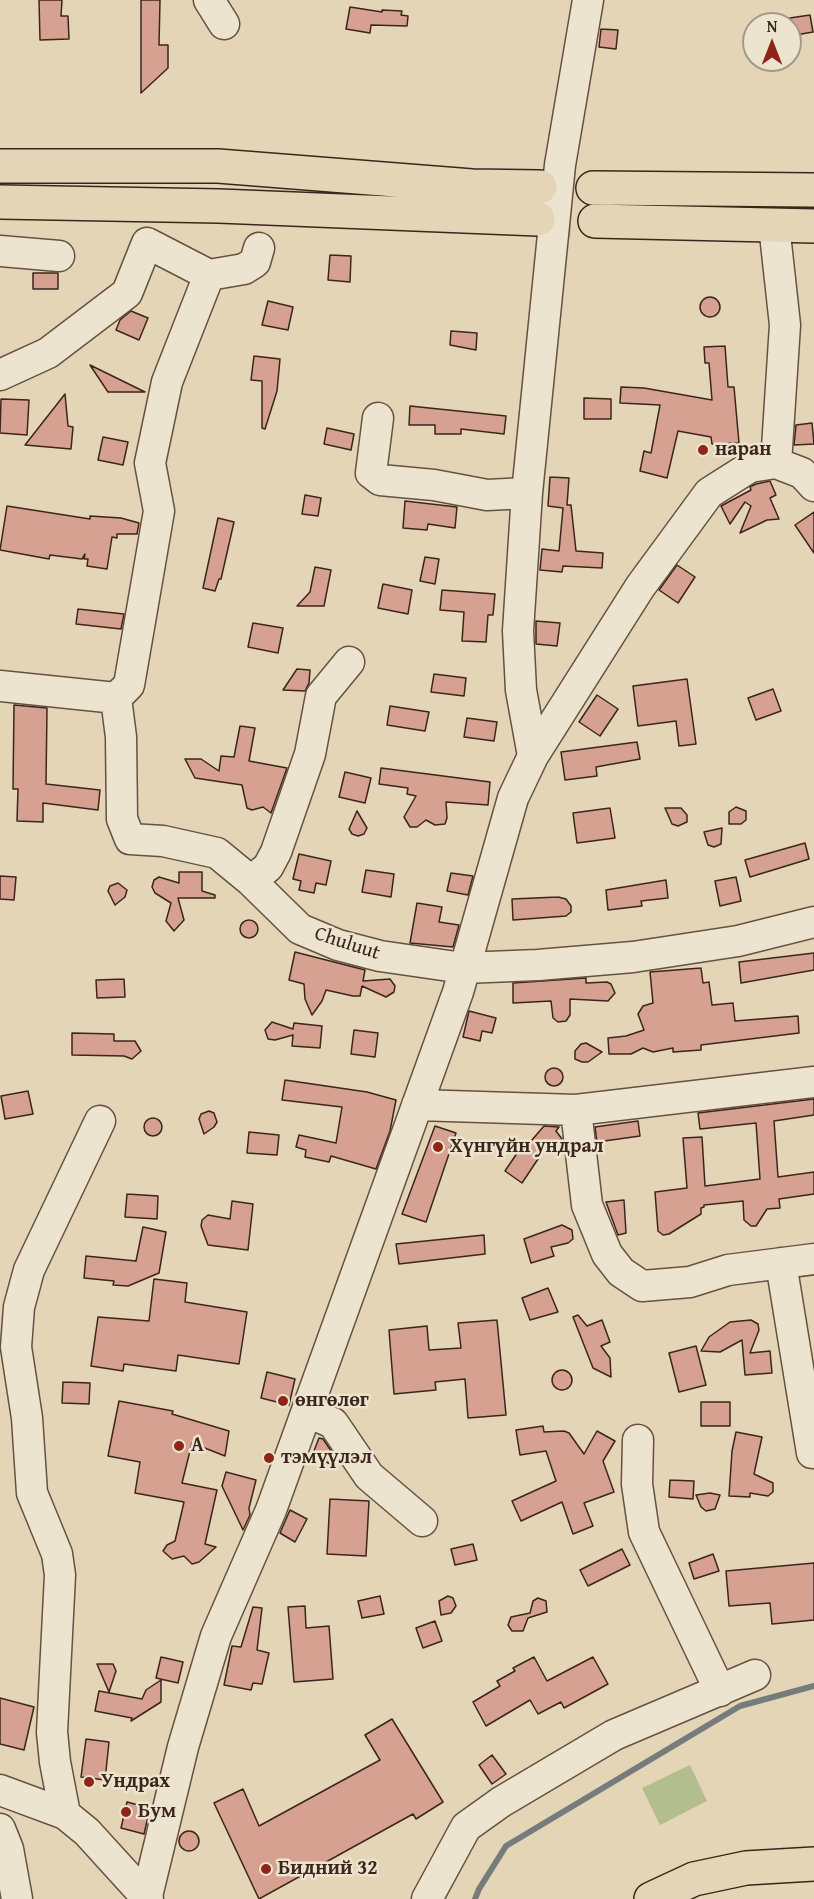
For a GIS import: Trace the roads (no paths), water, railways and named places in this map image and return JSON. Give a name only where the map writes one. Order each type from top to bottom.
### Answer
[{"type":"main road","points":[[0,166],[218,166],[472,186],[539,203],[219,206],[0,202]]},
{"type":"main road","points":[[593,188],[814,190]]},
{"type":"main road","points":[[595,221],[814,225]]},
{"type":"main road","points":[[651,1899],[694,1879],[746,1868],[814,1864]]},
{"type":"street","points":[[534,756],[521,690],[518,631],[527,493],[560,165],[588,0]]},
{"type":"street","points":[[774,225],[785,325],[776,464]]},
{"type":"street","points":[[0,375],[48,353],[127,293],[147,243],[209,275],[244,269],[255,262],[259,248]]},
{"type":"street","points":[[0,251],[59,256]]},
{"type":"street","points":[[0,686],[116,698],[129,685],[159,512],[150,464],[157,428],[167,382],[209,275]]},
{"type":"street","points":[[378,418],[371,473],[380,480],[434,485],[487,495],[527,493]]},
{"type":"street","points":[[148,1898],[183,1747],[216,1636],[271,1510],[458,992],[513,798],[534,756],[640,587],[693,510],[709,493],[750,467],[776,464],[802,473],[814,486]]},
{"type":"street","points":[[251,881],[268,867],[276,852],[310,754],[321,696],[349,662]]},
{"type":"street","name":"Chuluut","points":[[116,698],[121,737],[122,819],[130,838],[217,853],[251,881],[300,929],[338,945],[380,956],[463,968],[633,957],[738,941],[814,922]]},
{"type":"street","points":[[417,1106],[576,1110],[814,1082]]},
{"type":"street","points":[[576,1110],[587,1205],[607,1254],[621,1272],[642,1286],[690,1282],[728,1270],[814,1258]]},
{"type":"street","points":[[65,1815],[52,1732],[60,1575],[57,1554],[32,1493],[27,1418],[16,1347],[19,1307],[28,1270],[100,1121]]},
{"type":"street","points":[[781,1263],[809,1395],[812,1454]]},
{"type":"street","points":[[307,1412],[333,1423],[369,1476],[422,1521]]},
{"type":"street","points":[[638,1440],[637,1484],[644,1532],[720,1691]]},
{"type":"street","points":[[402,1899],[432,1889],[466,1827],[501,1802],[614,1736],[755,1675]]},
{"type":"street","points":[[0,1790],[65,1815],[87,1832],[148,1898]]},
{"type":"street","points":[[0,1829],[8,1849],[17,1899]]},
{"type":"waterway","points":[[475,1899],[506,1846],[740,1706],[814,1686]]},
{"type":"tunnel","points":[[538,219],[595,221]]},
{"type":"place","name":"наран","points":[[703,450]]},
{"type":"place","name":"Хүнгүйн ундрал","points":[[438,1147]]},
{"type":"place","name":"өнгөлөг","points":[[283,1401]]},
{"type":"place","name":"A","points":[[179,1446]]},
{"type":"place","name":"тэмүүлэл","points":[[269,1458]]},
{"type":"place","name":"Ундрах","points":[[89,1782]]},
{"type":"place","name":"Бум","points":[[126,1812]]},
{"type":"place","name":"Бидний 32","points":[[266,1869]]}]
